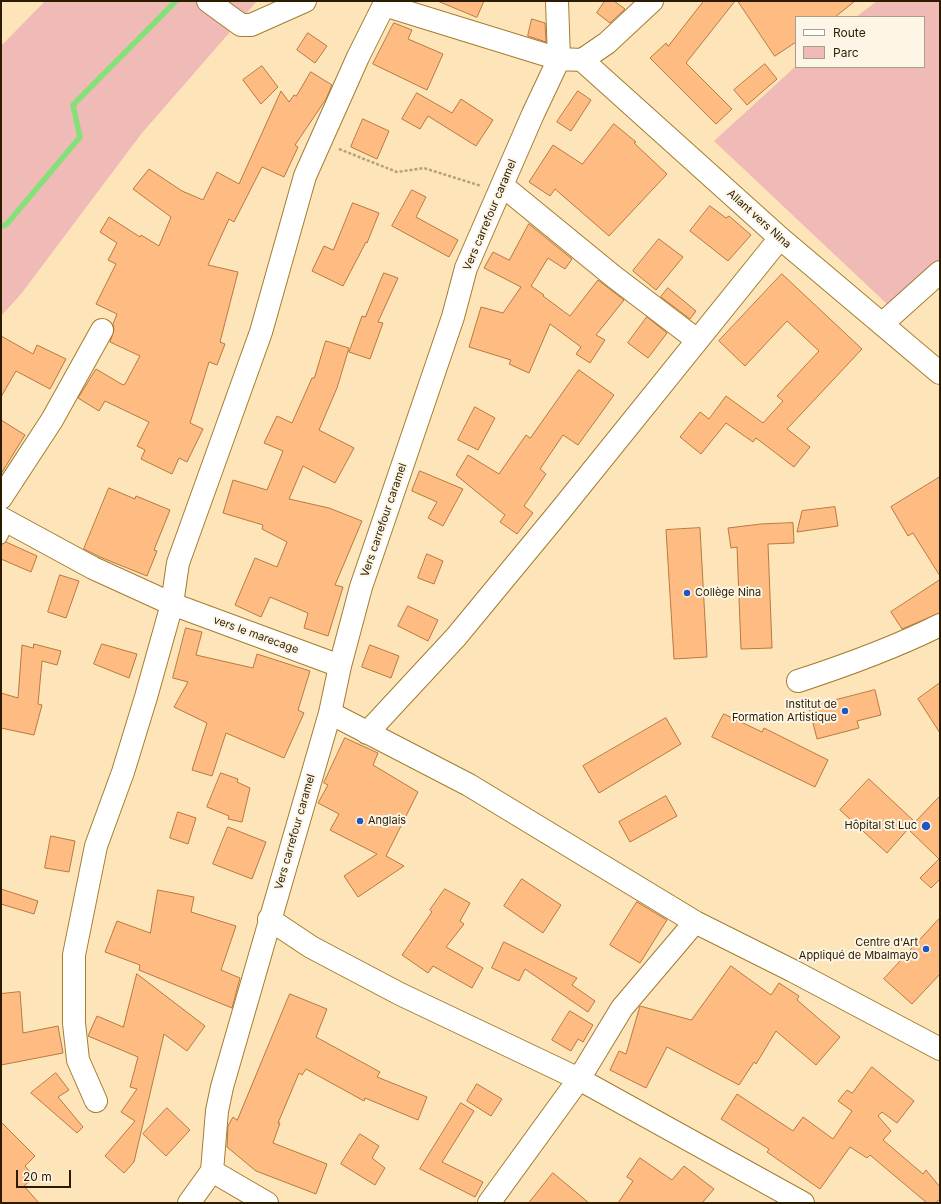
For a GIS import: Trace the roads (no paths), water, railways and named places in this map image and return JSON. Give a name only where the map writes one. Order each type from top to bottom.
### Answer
[{"type":"street","points":[[208,1],[241,25],[251,25],[305,1]]},
{"type":"street","points":[[556,1],[559,59]]},
{"type":"street","points":[[96,1101],[78,1060],[74,1023],[74,956],[96,846],[123,772],[172,604],[178,563],[260,332],[305,176],[358,57],[379,3],[559,59],[582,60],[607,43],[652,1]]},
{"type":"street","name":"Vers carrefour caramel","points":[[212,1171],[217,1111],[222,1087],[330,713],[340,666],[361,588],[451,324],[466,268],[502,189],[533,114],[559,59]]},
{"type":"street","name":"Allant vers Nina","points":[[582,60],[780,238],[940,373]]},
{"type":"street","points":[[502,189],[697,340]]},
{"type":"street","points":[[367,733],[456,637],[560,511],[780,238]]},
{"type":"street","points":[[882,324],[940,272]]},
{"type":"street","points":[[1,498],[52,420],[102,330]]},
{"type":"street","name":"vers le marecage","points":[[4,526],[172,604],[340,666]]},
{"type":"street","points":[[798,681],[892,647],[940,625]]},
{"type":"street","points":[[330,713],[469,785],[695,922],[940,1049]]},
{"type":"street","points":[[270,919],[311,947],[400,994],[579,1079],[803,1203]]},
{"type":"street","points":[[489,1203],[579,1079],[622,1008],[695,922]]},
{"type":"street","points":[[189,1203],[212,1171],[267,1203]]},
{"type":"waterway","points":[[1,226],[6,225],[80,137],[73,105],[176,1]]},
{"type":"place","name":"Collège Nina","points":[[687,593]]},
{"type":"place","name":"Institut de Formation Artistique","points":[[845,711]]},
{"type":"place","name":"Anglais","points":[[360,821]]},
{"type":"place","name":"Hôpital St Luc","points":[[926,826]]},
{"type":"place","name":"Centre d'Art Appliqué de Mbalmayo","points":[[926,949]]}]
